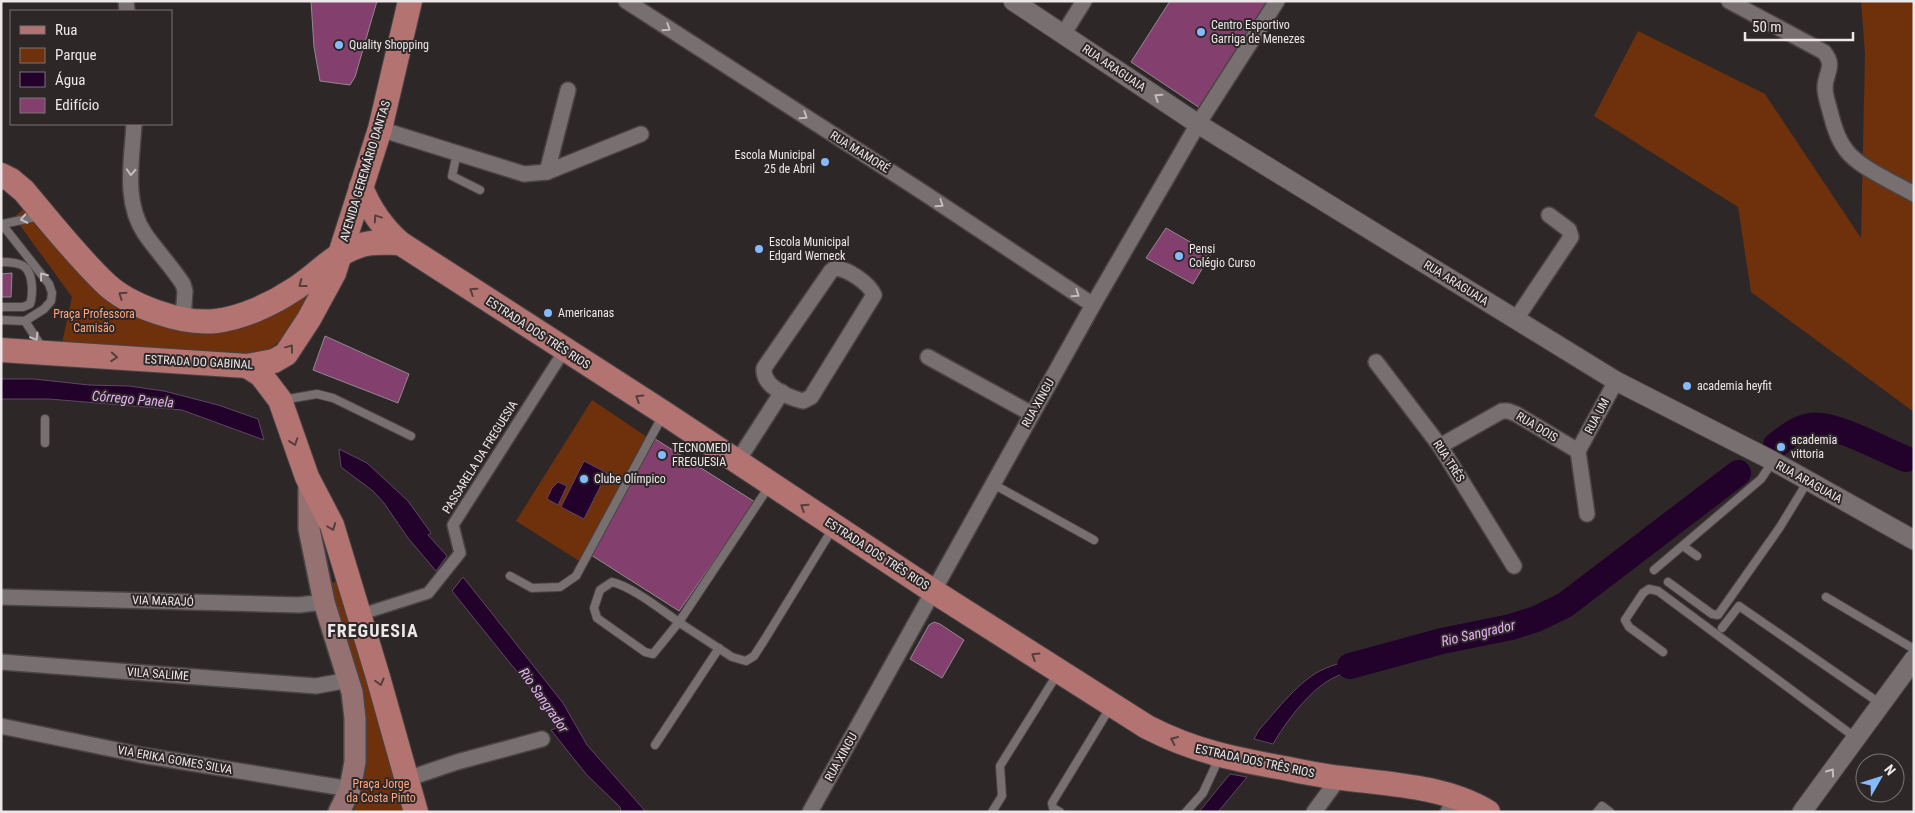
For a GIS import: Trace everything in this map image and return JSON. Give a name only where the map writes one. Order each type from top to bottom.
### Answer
[{"type":"main road","name":"AVENIDA GEREMÁRIO DANTAS","points":[[340,253],[380,129],[410,1]]},
{"type":"main road","points":[[1,175],[11,180],[24,191],[105,283],[128,300],[150,310],[183,319],[209,321],[243,314],[280,298],[297,288],[340,253],[365,244],[400,243]]},
{"type":"main road","name":"ESTRADA DOS TRÊS RIOS","points":[[360,187],[368,206],[381,225],[400,243],[564,351],[664,413],[770,485],[933,591],[1147,727],[1195,749],[1339,778],[1410,786],[1451,805],[1488,812]]},
{"type":"main road","name":"ESTRADA DO GABINAL","points":[[1,350],[247,366],[274,361],[286,354],[300,333],[334,273],[340,253]]},
{"type":"main road","points":[[247,366],[262,375],[280,400],[309,484],[332,525],[416,812]]},
{"type":"main road","points":[[309,484],[309,529],[324,602],[349,680],[356,718],[354,762],[350,788],[339,812]]},
{"type":"street","name":"RUA MAMORÉ","points":[[626,1],[921,191],[1093,305]]},
{"type":"street","name":"RUA ARAGUAIA","points":[[1014,1],[1198,124],[1616,381],[1773,461],[1914,540]]},
{"type":"street","points":[[1064,34],[1084,1]]},
{"type":"street","name":"RUA XINGU","points":[[810,812],[1093,305],[1198,124],[1277,1]]},
{"type":"street","points":[[1729,1],[1824,52],[1829,57],[1830,66],[1825,88],[1827,100],[1838,138],[1845,150],[1854,159],[1914,194]]},
{"type":"street","points":[[548,172],[568,90]]},
{"type":"street","points":[[134,125],[130,193],[134,214],[144,233],[183,284],[185,291],[183,319]]},
{"type":"street","points":[[380,129],[524,174],[548,172],[641,134]]},
{"type":"street","points":[[1516,319],[1571,237],[1569,230],[1549,215]]},
{"type":"street","points":[[835,268],[843,269],[871,288],[874,295],[811,397],[802,401],[782,392],[767,382],[764,368],[831,271],[835,268]]},
{"type":"street","name":"PASSARELA DA FREGUESIA","points":[[359,615],[428,593],[460,554],[453,525],[564,351]]},
{"type":"street","points":[[928,358],[1032,414]]},
{"type":"street","name":"RUA TRÊS","points":[[1376,362],[1440,446],[1514,566]]},
{"type":"street","name":"RUA UM","points":[[1578,451],[1616,381]]},
{"type":"street","points":[[737,462],[782,392]]},
{"type":"street","name":"RUA DOIS","points":[[1440,446],[1494,415],[1508,411],[1578,451]]},
{"type":"street","points":[[1578,451],[1587,514]]},
{"type":"street","name":"VIA MARAJÓ","points":[[1,596],[300,606],[324,602]]},
{"type":"street","points":[[1802,812],[1914,659]]},
{"type":"street","name":"VILA SALIME","points":[[1,662],[316,686],[349,680]]},
{"type":"street","name":"VIA ERIKA GOMES SILVA","points":[[1,726],[141,756],[350,788]]},
{"type":"street","points":[[407,779],[457,762],[542,739]]},
{"type":"street","points":[[1314,812],[1339,778]]},
{"type":"lane","points":[[457,154],[452,176],[480,190]]},
{"type":"lane","points":[[1,320],[25,321],[44,309],[50,301],[52,293],[49,284],[2,223],[45,215]]},
{"type":"lane","points":[[1,262],[23,264],[26,267],[31,276],[32,298],[30,304],[23,307],[1,307]]},
{"type":"lane","points":[[25,321],[45,353]]},
{"type":"lane","points":[[280,400],[317,394],[333,398],[411,436]]},
{"type":"lane","points":[[510,576],[532,588],[560,587],[576,576],[664,413]]},
{"type":"lane","points":[[45,419],[45,444]]},
{"type":"lane","points":[[1654,570],[1761,480],[1773,461]]},
{"type":"lane","points":[[1668,582],[1712,614],[1718,615],[1780,527],[1808,481]]},
{"type":"lane","points":[[993,484],[1094,540]]},
{"type":"lane","points":[[770,485],[679,622],[653,654],[645,652],[597,618],[594,608],[600,590],[612,582],[622,584],[679,622],[719,648],[732,657],[746,661],[754,656],[834,526]]},
{"type":"lane","points":[[1683,546],[1697,556]]},
{"type":"lane","points":[[1663,652],[1629,626],[1625,620],[1643,593],[1649,589],[1658,591],[1856,738]]},
{"type":"lane","points":[[1826,597],[1914,649]]},
{"type":"lane","points":[[1722,628],[1738,606],[1881,704]]},
{"type":"lane","points":[[655,745],[719,648]]},
{"type":"lane","points":[[992,812],[1002,796],[1000,766],[1059,671]]},
{"type":"lane","points":[[1060,812],[1053,808],[1052,803],[1112,704]]},
{"type":"lane","points":[[1186,812],[1203,793],[1220,755]]},
{"type":"lane","points":[[1597,812],[1602,806],[1610,812]]},
{"type":"green space","points":[[1861,1],[1914,1],[1914,412],[1751,292],[1738,207],[1594,116],[1638,31],[1765,94],[1861,238],[1865,54]]},
{"type":"green space","name":"Praça Professora Camisão","points":[[27,206],[91,287],[122,312],[158,324],[210,329],[320,280],[282,339],[266,352],[248,357],[62,343],[72,297],[14,217]]},
{"type":"green space","name":"Clube Olímpico","points":[[592,400],[647,437],[584,564],[516,521]]},
{"type":"green space","name":"Praça Jorge da Costa Pinto","points":[[337,581],[409,812],[353,812],[362,785],[366,758],[366,730],[357,674],[333,592],[332,583]]},
{"type":"water","name":"Córrego Panela","points":[[1,379],[34,379],[89,385],[129,386],[164,391],[218,405],[258,419],[264,440],[182,410],[49,399],[1,399]]},
{"type":"water","points":[[339,449],[367,463],[408,501],[431,533],[428,535],[447,556],[436,571],[408,538],[384,503],[373,491],[341,467]]},
{"type":"water","points":[[584,461],[607,473],[584,519],[561,507]]},
{"type":"water","points":[[558,482],[567,486],[558,505],[547,499],[552,488]]},
{"type":"water","points":[[463,577],[563,703],[587,745],[646,812],[621,812],[620,807],[586,774],[551,730],[557,728],[531,689],[452,591]]},
{"type":"water","points":[[1385,656],[1331,679],[1314,691],[1298,708],[1273,744],[1254,739],[1259,730],[1289,696],[1315,674],[1324,669],[1354,660]]},
{"type":"water","points":[[1230,774],[1247,777],[1218,812],[1199,812]]},
{"type":"building","name":"Quality Shopping","points":[[311,1],[377,1],[355,77],[350,85],[320,81],[314,47]]},
{"type":"building","name":"Centro Esportivo Garriga de Menezes","points":[[1170,1],[1272,1],[1200,108],[1131,62]]},
{"type":"building","name":"Pensi Colégio Curso","points":[[1166,228],[1211,254],[1193,284],[1146,258]]},
{"type":"building","points":[[12,273],[11,297],[1,297],[1,274]]},
{"type":"building","points":[[325,336],[409,374],[398,403],[313,370]]},
{"type":"building","points":[[652,437],[755,502],[679,611],[591,555]]},
{"type":"building","points":[[934,622],[964,640],[942,678],[910,659],[929,625]]},
{"type":"waterway","name":"Rio Sangrador","points":[[1776,445],[1801,429],[1810,426],[1820,426],[1844,432],[1906,459]]},
{"type":"waterway","name":"Rio Sangrador","points":[[1350,666],[1442,641],[1511,627],[1536,619],[1565,605],[1738,473]]},
{"type":"place","name":"Centro Esportivo Garriga de Menezes","points":[[1201,32]]},
{"type":"place","name":"Quality Shopping","points":[[339,45]]},
{"type":"place","name":"Escola Municipal 25 de Abril","points":[[825,162]]},
{"type":"place","name":"Escola Municipal Edgard Werneck","points":[[759,249]]},
{"type":"place","name":"Pensi Colégio Curso","points":[[1179,256]]},
{"type":"place","name":"Americanas","points":[[548,313]]},
{"type":"place","name":"academia heyfit","points":[[1687,386]]},
{"type":"place","name":"academia vittoria","points":[[1781,447]]},
{"type":"place","name":"TECNOMEDI FREGUESIA","points":[[662,455]]},
{"type":"place","name":"Clube Olímpico","points":[[584,479]]},
{"type":"district","name":"FREGUESIA","points":[[373,631]]}]
